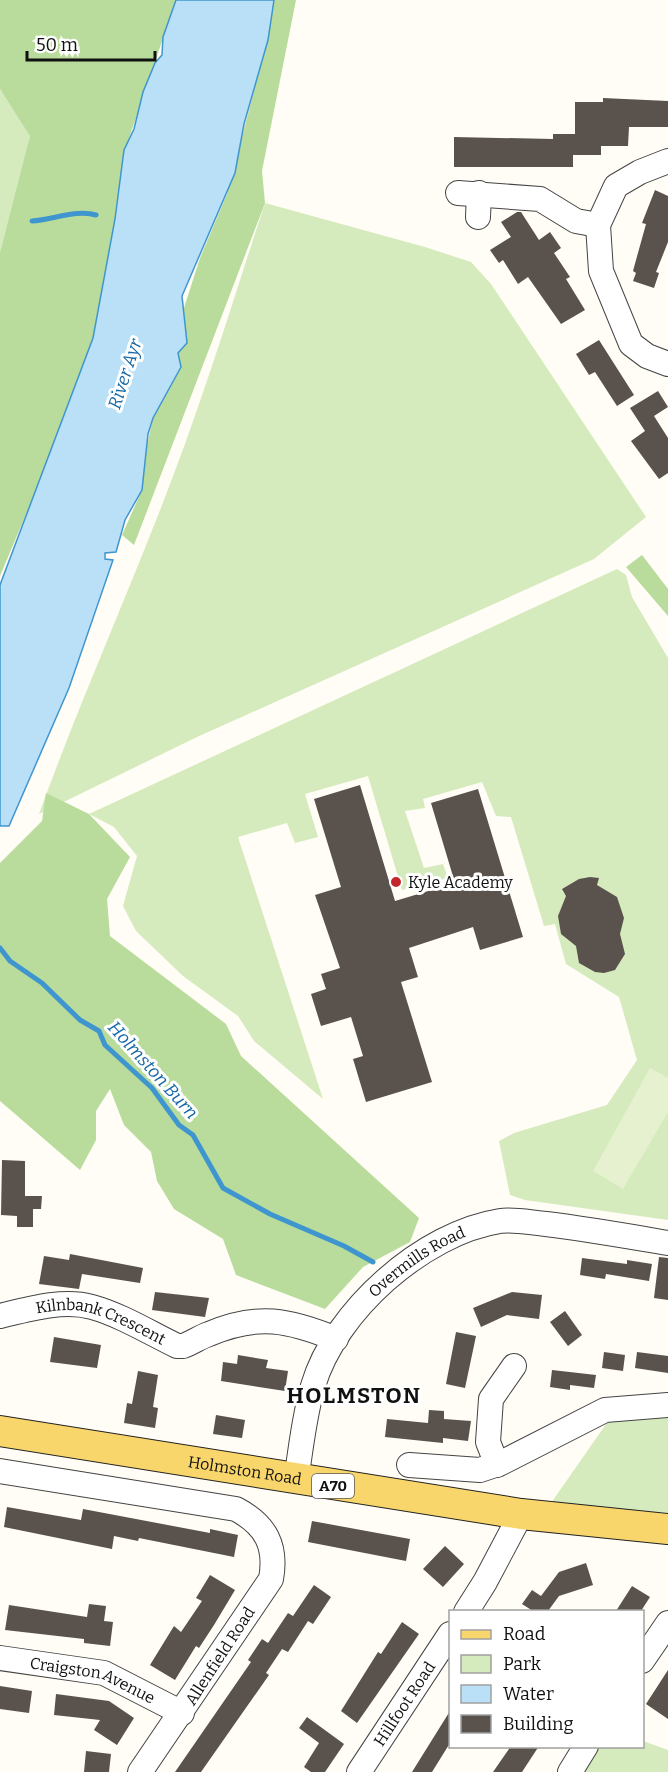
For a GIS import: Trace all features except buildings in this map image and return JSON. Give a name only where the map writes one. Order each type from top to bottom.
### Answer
[{"type":"main road","name":"Holmston Road","points":[[0,1431],[296,1480],[521,1514],[668,1529]]},
{"type":"street","points":[[668,161],[640,172],[616,186],[598,225],[601,271],[631,344],[647,356],[668,364]]},
{"type":"street","points":[[478,217],[468,193],[540,199],[576,221],[598,225]]},
{"type":"street","name":"Overmills Road","points":[[296,1480],[313,1386],[336,1339],[357,1308],[390,1273],[467,1230],[501,1221],[524,1222],[668,1242]]},
{"type":"street","name":"Kilnbank Crescent","points":[[0,1316],[37,1307],[66,1305],[92,1307],[177,1346],[183,1346],[231,1326],[266,1320],[283,1320],[303,1325],[336,1339]]},
{"type":"street","points":[[497,1465],[488,1442],[491,1399],[514,1366]]},
{"type":"street","points":[[409,1465],[480,1470],[497,1465],[605,1410],[668,1405]]},
{"type":"street","name":"Allenfield Road","points":[[0,1471],[236,1509],[257,1523],[273,1550],[271,1579],[140,1772]]},
{"type":"street","points":[[467,1610],[485,1582],[521,1514]]},
{"type":"street","points":[[644,1658],[668,1623]]},
{"type":"street","name":"Hillfoot Road","points":[[359,1772],[449,1636]]},
{"type":"street","name":"Craigston Avenue","points":[[0,1658],[104,1673],[182,1713]]},
{"type":"street","points":[[570,1772],[585,1748]]},
{"type":"green space","points":[[0,0],[176,0],[124,153],[110,315],[0,576],[0,253],[30,136],[0,89]]},
{"type":"green space","points":[[272,0],[296,0],[262,171],[265,203],[134,545],[122,535],[142,490],[146,450],[153,418],[178,353],[183,311],[200,258],[227,194],[264,53]]},
{"type":"green space","points":[[0,89],[30,135],[15,221],[0,259]]},
{"type":"green space","points":[[265,203],[471,262],[491,284],[646,517],[594,559],[197,737],[39,814],[176,468],[216,355]]},
{"type":"green space","points":[[642,555],[668,589],[668,616],[626,567]]},
{"type":"green space","points":[[617,569],[626,575],[632,597],[668,658],[668,1220],[525,1200],[510,1195],[499,1141],[514,1133],[607,1105],[637,1060],[619,997],[566,964],[555,924],[544,926],[511,817],[496,816],[482,782],[423,799],[425,808],[405,811],[424,868],[443,864],[448,878],[402,890],[368,776],[305,794],[318,837],[295,843],[287,823],[238,837],[323,1099],[254,1041],[238,1016],[183,976],[136,931],[123,906],[137,856],[114,827],[89,814]]},
{"type":"green space","points":[[46,793],[89,814],[130,857],[107,899],[110,936],[226,1024],[241,1056],[419,1218],[410,1242],[363,1267],[325,1309],[236,1275],[223,1239],[174,1209],[157,1181],[151,1152],[124,1125],[110,1089],[96,1111],[96,1140],[80,1170],[0,1101],[0,863],[42,821]]},
{"type":"green space","points":[[650,1068],[668,1078],[668,1112],[623,1189],[593,1171]]},
{"type":"green space","points":[[619,1415],[668,1418],[668,1513],[551,1503],[611,1417]]},
{"type":"green space","points":[[644,1741],[668,1750],[668,1772],[584,1772],[599,1748],[644,1748]]},
{"type":"water","name":"River Ayr","points":[[176,0],[274,0],[268,40],[244,124],[235,173],[182,296],[187,343],[178,353],[181,367],[153,418],[148,434],[142,490],[125,520],[116,552],[105,553],[105,559],[113,560],[69,688],[9,826],[0,826],[0,585],[93,338],[115,219],[124,150],[134,129],[143,92],[155,63],[162,55],[163,37]]},
{"type":"waterway","points":[[32,221],[81,213],[96,215]]},
{"type":"waterway","name":"Holmston Burn","points":[[0,948],[10,961],[42,983],[80,1020],[99,1031],[105,1045],[152,1088],[179,1125],[193,1135],[223,1188],[270,1214],[344,1246],[373,1262]]},
{"type":"place","name":"Kyle Academy","points":[[396,882]]},
{"type":"district","name":"HOLMSTON","points":[[354,1395]]}]
